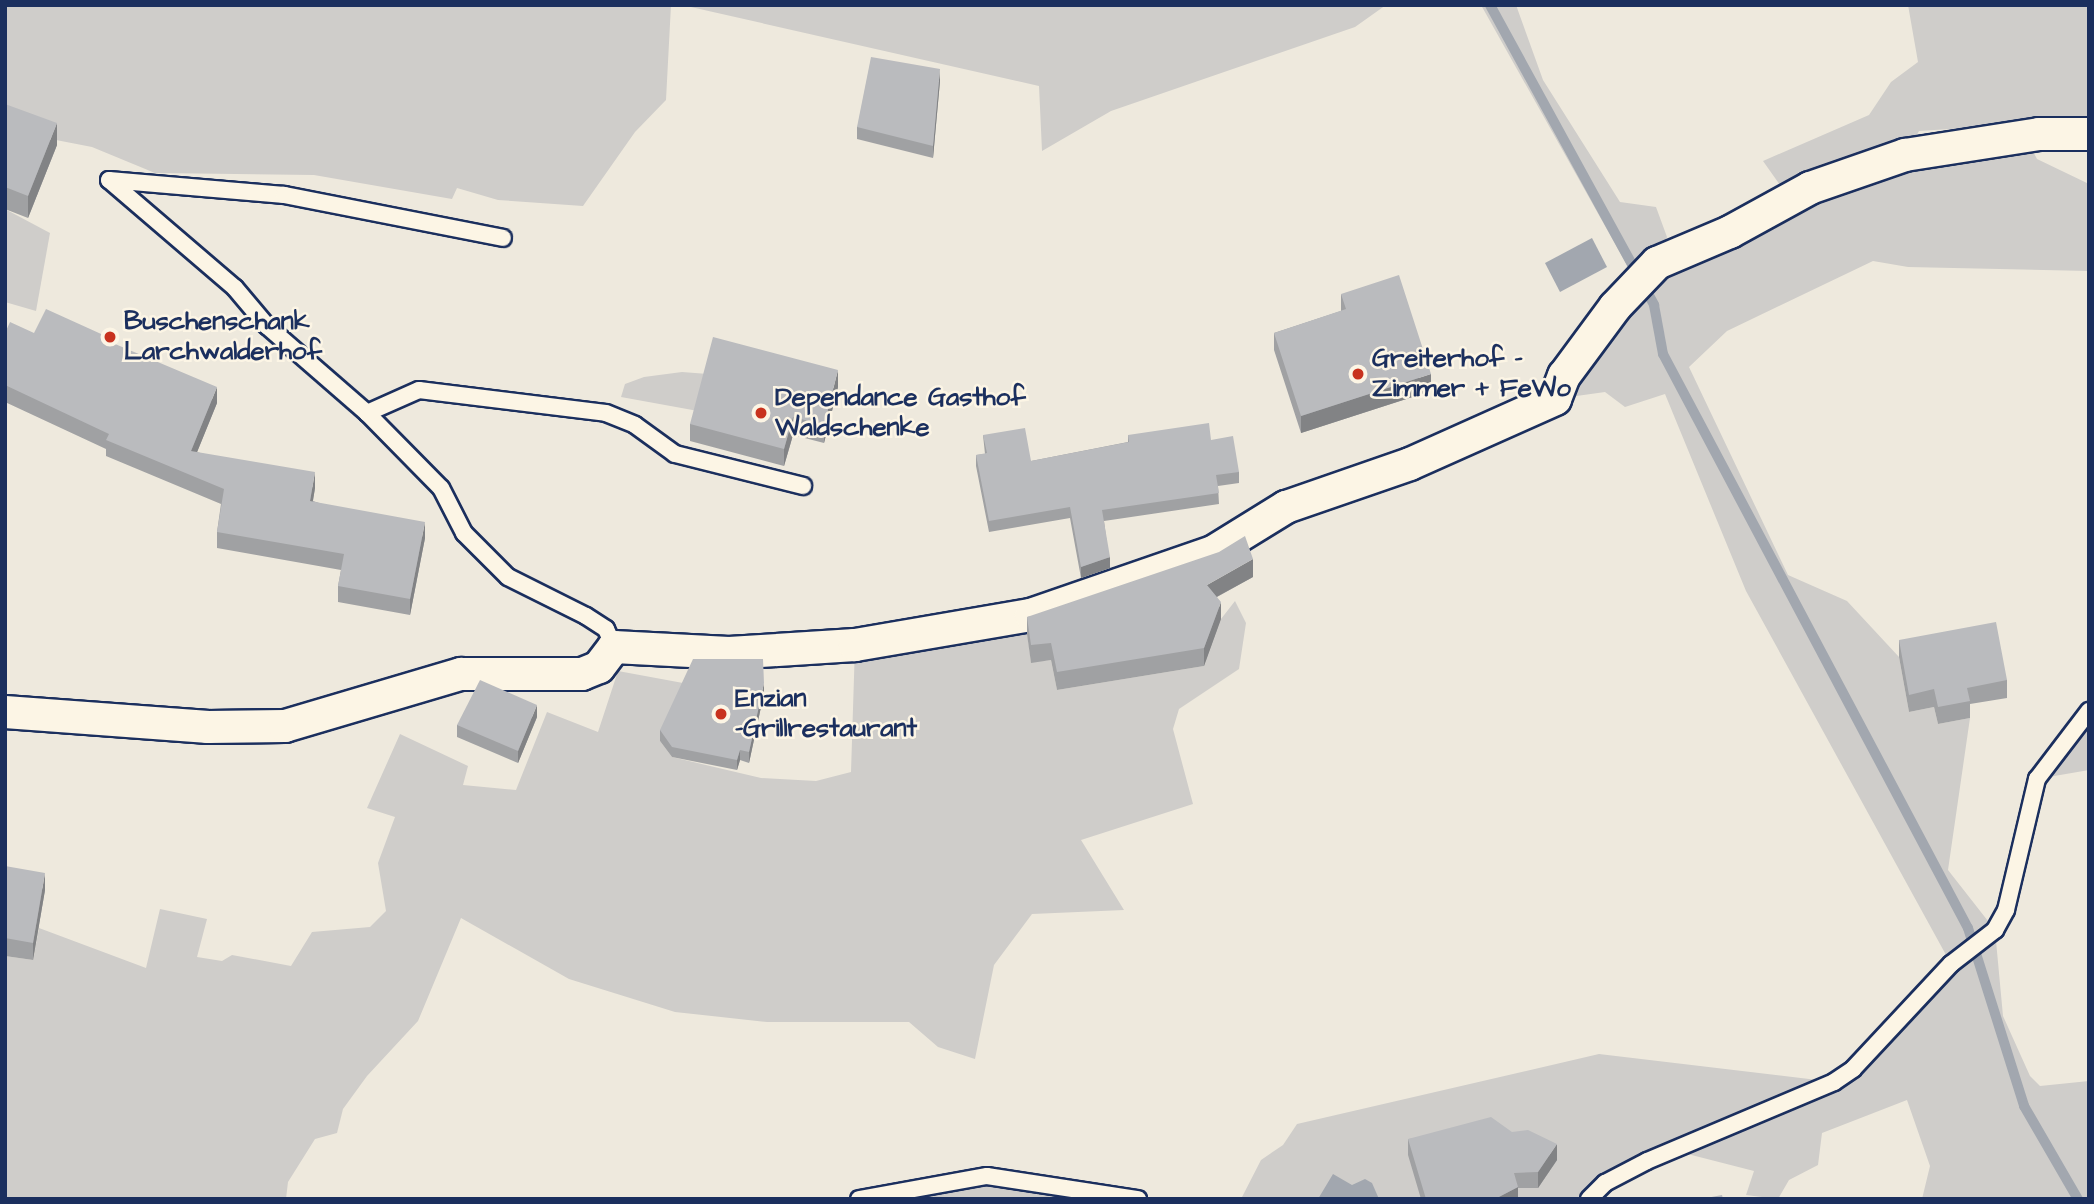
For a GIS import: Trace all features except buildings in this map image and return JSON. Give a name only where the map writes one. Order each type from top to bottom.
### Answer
[{"type":"street","points":[[5,712],[208,727],[285,726],[461,674],[582,674],[599,667],[614,647],[729,653],[855,645],[1031,615],[1213,552],[1286,507],[1410,464],[1555,399],[1564,376],[1608,317],[1657,263],[1730,232],[1810,188],[1905,155],[2039,134],[2089,134]]},
{"type":"lane","points":[[503,238],[284,195],[110,180],[235,288],[267,327],[367,413],[441,488],[464,533],[508,577],[596,622],[606,629],[614,647]]},
{"type":"lane","points":[[367,413],[419,390],[606,413],[635,425],[675,454],[803,486]]},
{"type":"lane","points":[[1589,1199],[1605,1183],[1647,1161],[1834,1082],[1853,1069],[1951,964],[1994,930],[2006,909],[2037,779],[2089,710]]},
{"type":"lane","points":[[859,1199],[987,1176],[1138,1199]]},
{"type":"shaded area","points":[[5,5],[671,5],[666,100],[635,132],[583,206],[498,200],[457,188],[452,199],[314,175],[155,173],[92,147],[56,140],[5,113]]},
{"type":"shaded area","points":[[682,5],[1386,5],[1355,27],[1111,111],[1042,151],[1039,86]]},
{"type":"shaded area","points":[[1481,5],[1516,5],[1543,80],[1620,202],[1656,207],[1667,237],[1657,262],[1790,199],[1763,161],[1869,115],[1891,82],[1918,62],[1908,5],[2089,5],[2089,120],[1919,131],[1906,154],[2025,136],[2037,159],[2089,184],[2089,271],[1908,267],[1873,261],[1727,331],[1689,367],[1788,575],[1847,601],[1899,657],[1909,712],[1934,707],[1938,724],[1970,718],[1948,870],[1995,930],[2003,1016],[2030,1076],[2040,1086],[2089,1081],[2089,1199],[1922,1199],[1930,1166],[1907,1100],[1822,1133],[1818,1165],[1789,1180],[1778,1199],[1746,1195],[1754,1171],[1672,1150],[1589,1199],[1241,1199],[1261,1160],[1283,1145],[1297,1124],[1599,1054],[1834,1082],[1951,964],[1746,591],[1665,394],[1625,407],[1605,392],[1555,399],[1541,386],[1632,274]]},
{"type":"shaded area","points":[[5,209],[50,233],[36,311],[5,302]]},
{"type":"shaded area","points":[[1592,238],[1607,267],[1560,292],[1545,263]]},
{"type":"shaded area","points":[[682,372],[708,374],[698,411],[621,397],[625,384],[644,377]]},
{"type":"shaded area","points":[[1235,601],[1246,623],[1239,669],[1179,709],[1173,729],[1193,804],[1081,840],[1124,910],[1032,914],[994,965],[975,1059],[938,1047],[909,1022],[767,1022],[675,1012],[569,979],[461,918],[418,1021],[367,1076],[343,1109],[337,1133],[315,1139],[288,1182],[286,1199],[5,1199],[5,956],[33,960],[39,928],[146,968],[160,909],[207,919],[197,957],[222,961],[232,955],[291,966],[312,932],[370,927],[386,911],[378,863],[395,817],[367,808],[400,734],[468,766],[463,785],[516,790],[547,712],[598,732],[618,671],[683,683],[661,732],[660,741],[672,757],[761,778],[816,781],[851,772],[855,645],[1027,631],[1031,662],[1051,660],[1057,690],[1204,666],[1221,619]]},
{"type":"shaded area","points":[[2089,711],[2089,770],[2037,779]]},
{"type":"shaded area","points":[[1333,1174],[1352,1185],[1365,1179],[1372,1183],[1379,1199],[1318,1199]]},
{"type":"shaded area","points":[[959,1180],[1138,1199],[861,1199]]},
{"type":"waterway","points":[[1490,5],[1654,305],[1663,354],[1968,928],[2024,1106],[2078,1199]]},
{"type":"place","name":"Buschenschank Larchwalderhof","points":[[110,337]]},
{"type":"place","name":"Greiterhof - Zimmer + FeWo","points":[[1358,374]]},
{"type":"place","name":"Dependance Gasthof Waldschenke","points":[[761,413]]},
{"type":"place","name":"Enzian -Grillrestaurant","points":[[721,714]]}]
